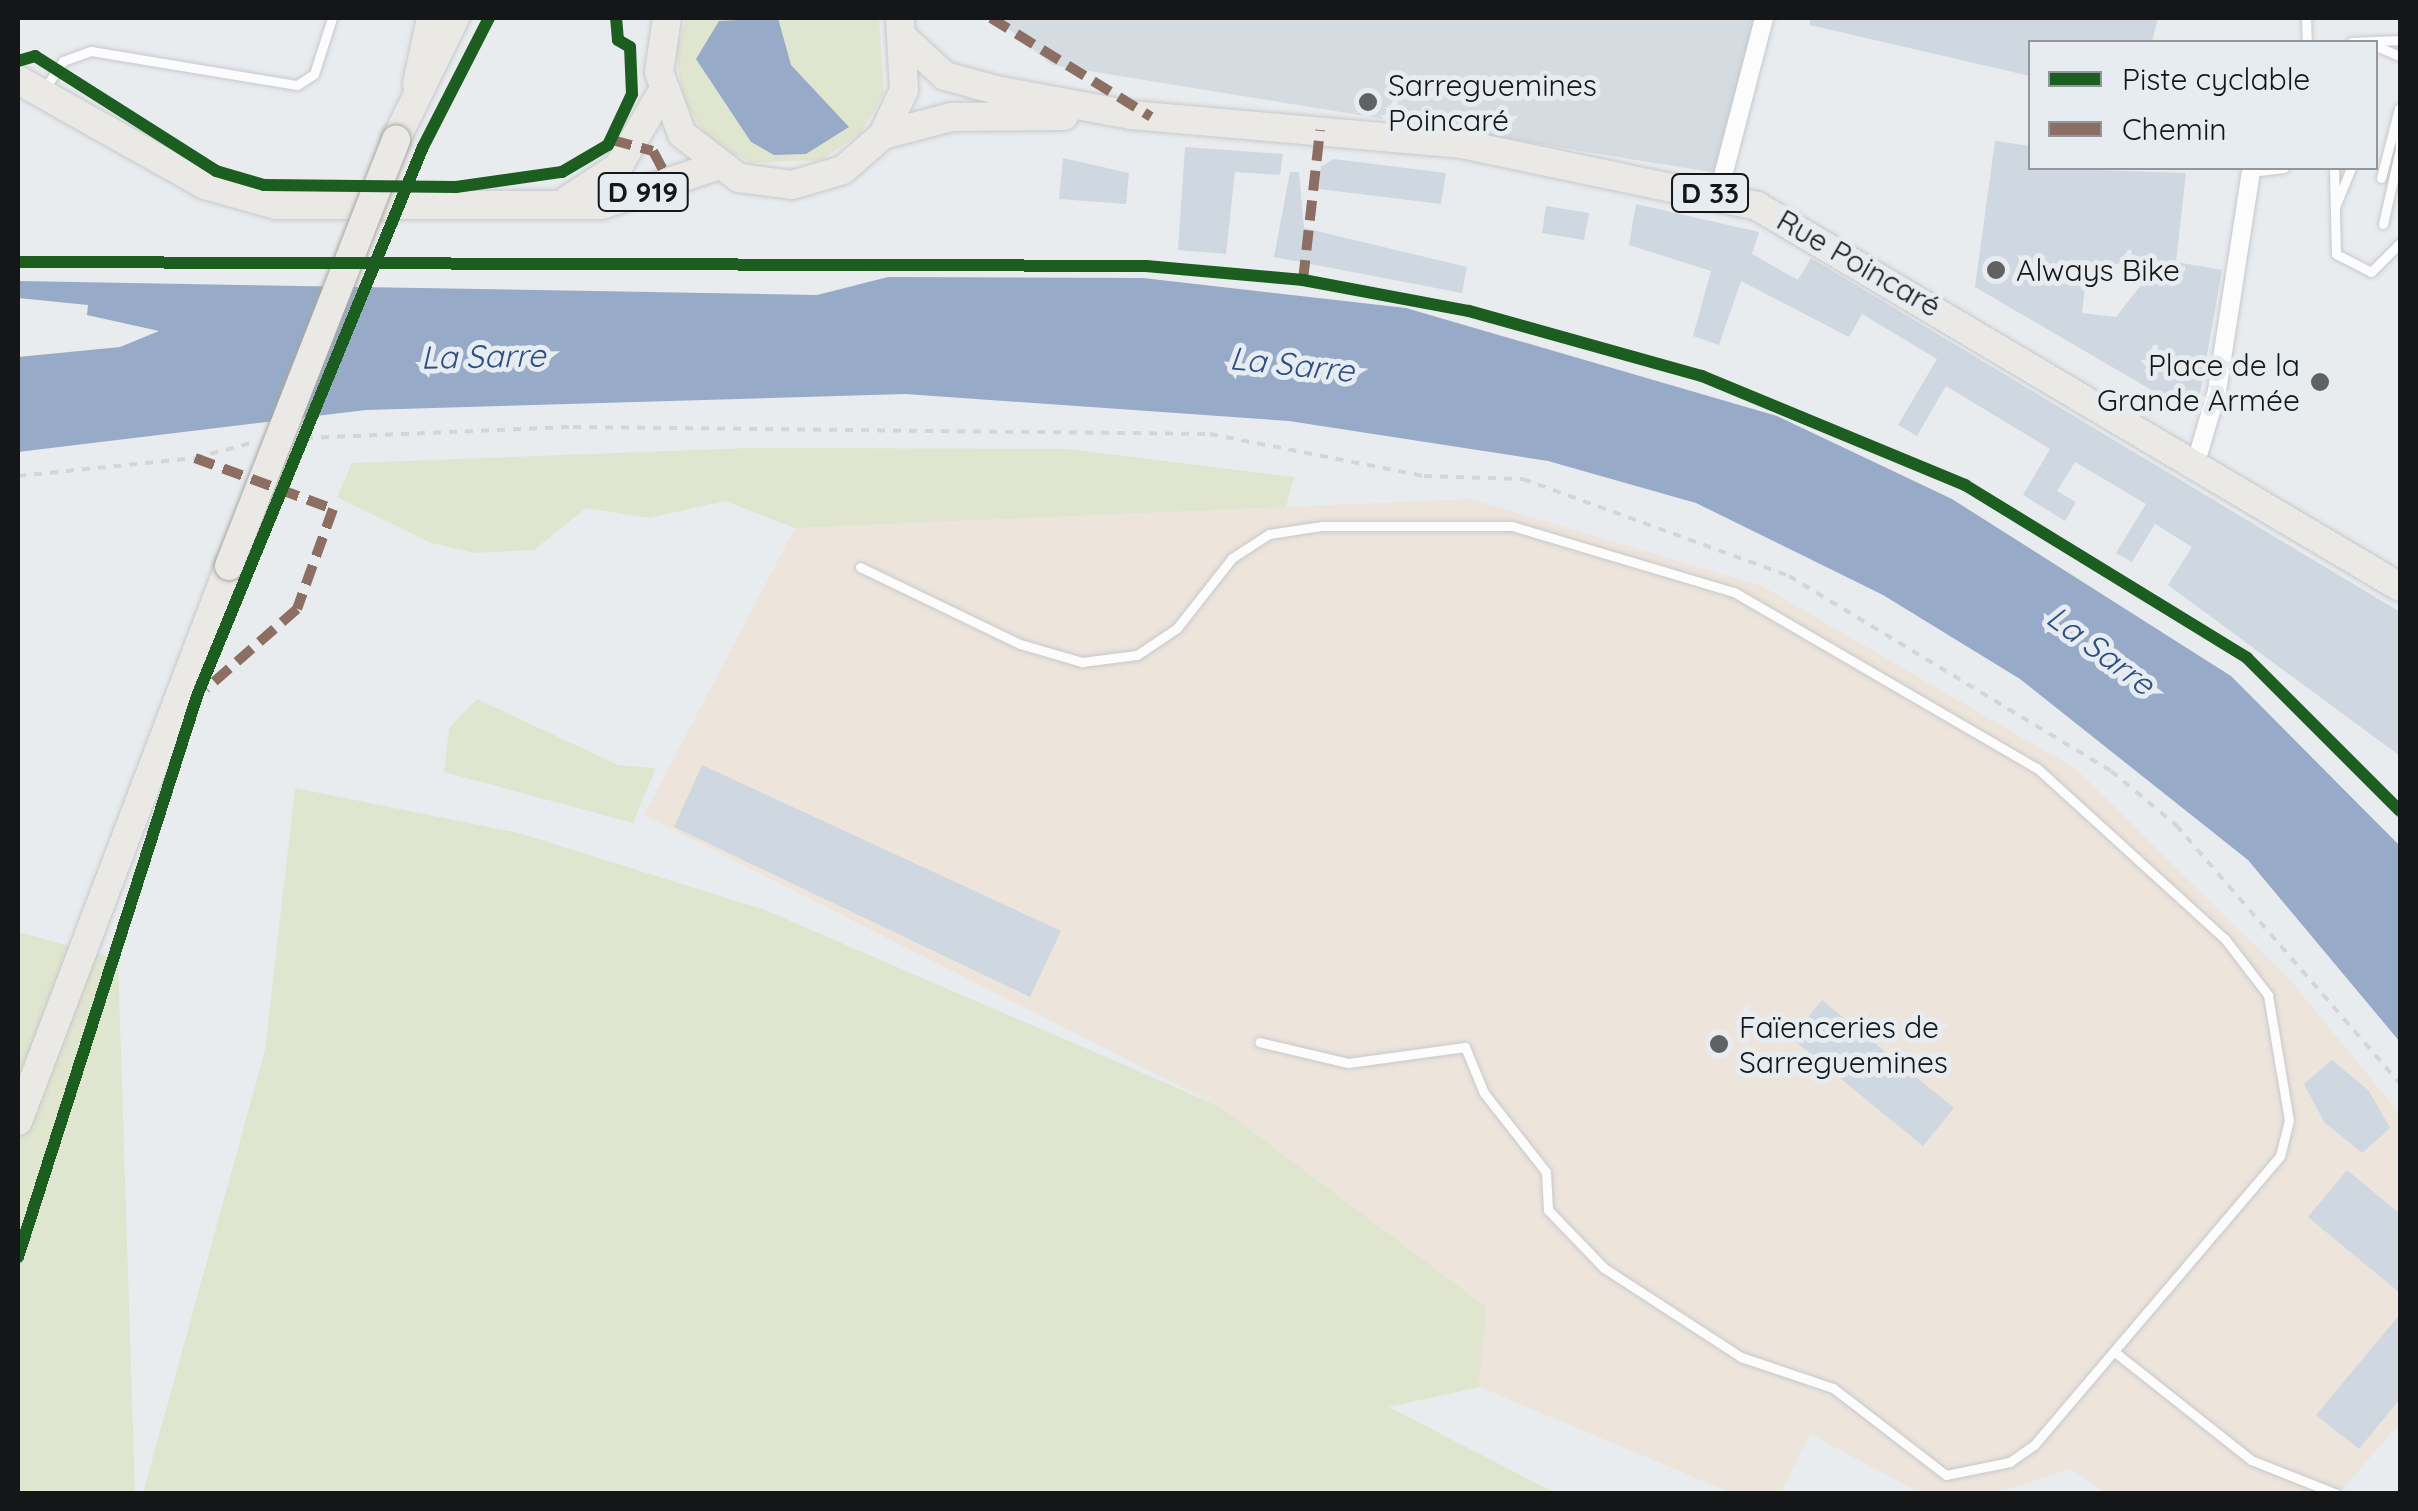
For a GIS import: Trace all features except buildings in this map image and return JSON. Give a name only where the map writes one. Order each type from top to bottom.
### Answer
[{"type":"main road","points":[[417,84],[431,18]]},
{"type":"main road","points":[[18,1121],[417,84],[454,18]]},
{"type":"main road","points":[[667,18],[662,92],[682,134],[716,166],[765,184],[805,183],[842,170],[882,135],[904,90],[903,29]]},
{"type":"main road","name":"Rue Poincaré","points":[[903,29],[945,76],[972,85],[1131,115]]},
{"type":"main road","name":"D 919","points":[[30,85],[244,200],[569,199],[602,204],[716,166]]},
{"type":"main road","name":"D 919","points":[[569,199],[618,167],[662,92]]},
{"type":"main road","name":"Rue Poincaré","points":[[882,135],[951,116],[1131,115],[1461,144],[1718,195],[1821,238],[2400,587]]},
{"type":"street","points":[[1718,195],[1764,18]]},
{"type":"street","points":[[2196,462],[2217,391],[2252,172]]},
{"type":"lane","points":[[30,85],[64,61],[91,51],[297,85],[314,74],[332,18]]},
{"type":"lane","points":[[2383,224],[2400,152],[2400,108]]},
{"type":"lane","points":[[2381,178],[2400,108]]},
{"type":"lane","points":[[2252,172],[2268,170]]},
{"type":"lane","points":[[2335,170],[2329,240],[2351,268],[2390,263],[2400,243]]},
{"type":"lane","points":[[2330,218],[2350,170]]},
{"type":"lane","points":[[860,567],[1020,644],[1082,662],[1136,656],[1178,628],[1232,558],[1268,534],[1512,526],[1769,606],[2037,768],[2252,969],[2268,995],[2284,1074],[2280,1156],[2116,1354],[2010,1462],[1946,1475],[1832,1388],[1740,1356],[1604,1268],[1548,1210],[1546,1172],[1484,1093],[1466,1047],[1348,1063],[1260,1042]]},
{"type":"lane","points":[[2116,1354],[2250,1460],[2337,1494]]},
{"type":"path","points":[[288,438],[573,427],[1210,434],[1424,476],[1523,479],[1789,576],[2111,771],[2176,825],[2400,1084]]},
{"type":"path","points":[[18,476],[194,458],[270,438]]},
{"type":"shaded area","points":[[995,18],[1768,18],[1729,175],[1052,65]]},
{"type":"shaded area","name":"Faïenceries de Sarreguemines","points":[[1471,499],[1762,586],[2076,769],[2291,981],[2400,1114],[2400,1423],[2339,1493],[2107,1493],[2070,1469],[1995,1493],[1920,1493],[1810,1434],[1781,1493],[1732,1493],[1479,1387],[1485,1307],[1219,1106],[644,815],[795,528]]},
{"type":"green space","points":[[686,18],[879,18],[884,93],[860,134],[821,160],[750,163],[709,139],[683,100],[676,53]]},
{"type":"green space","points":[[750,448],[1068,449],[1294,477],[1286,507],[795,528],[725,501],[649,518],[586,508],[534,550],[476,553],[431,543],[337,497],[352,463]]},
{"type":"green space","points":[[477,699],[618,765],[656,768],[633,823],[444,772],[449,728]]},
{"type":"green space","points":[[295,788],[519,833],[765,910],[1219,1106],[1486,1307],[1479,1387],[1389,1407],[1555,1493],[143,1493],[265,1050]]},
{"type":"green space","points":[[18,932],[118,959],[135,1493],[18,1493]]},
{"type":"water","points":[[778,18],[791,65],[849,127],[806,154],[774,155],[751,142],[696,59],[719,21]]},
{"type":"water","name":"La Sarre","points":[[888,277],[1143,278],[1406,308],[1777,416],[1952,499],[2231,676],[2400,846],[2400,1042],[2248,860],[2020,679],[1883,595],[1696,503],[1548,461],[1289,421],[905,394],[366,410],[18,452],[18,357],[120,347],[159,331],[87,315],[88,305],[18,298],[18,281],[817,295]]},
{"type":"marked path","points":[[991,18],[1151,117]]},
{"type":"marked path","points":[[1303,280],[1320,130]]},
{"type":"marked path","points":[[612,140],[653,151],[678,198]]},
{"type":"marked path","points":[[195,458],[333,509],[297,609],[206,689]]},
{"type":"cycle path","points":[[18,1257],[197,696],[423,147],[489,18]]},
{"type":"cycle path","points":[[18,61],[35,56],[216,171],[264,185],[456,187],[562,172],[608,145],[632,94],[630,47],[618,40],[616,18]]},
{"type":"cycle path","points":[[18,262],[1146,266],[1303,280],[1469,311],[1702,376],[1965,485],[2247,658],[2400,811]]},
{"type":"place","name":"Sarreguemines Poincaré","points":[[1368,102]]},
{"type":"place","name":"Always Bike","points":[[1996,270]]},
{"type":"place","name":"Place de la Grande Armée","points":[[2320,382]]},
{"type":"place","name":"Faïenceries de Sarreguemines","points":[[1719,1044]]}]
